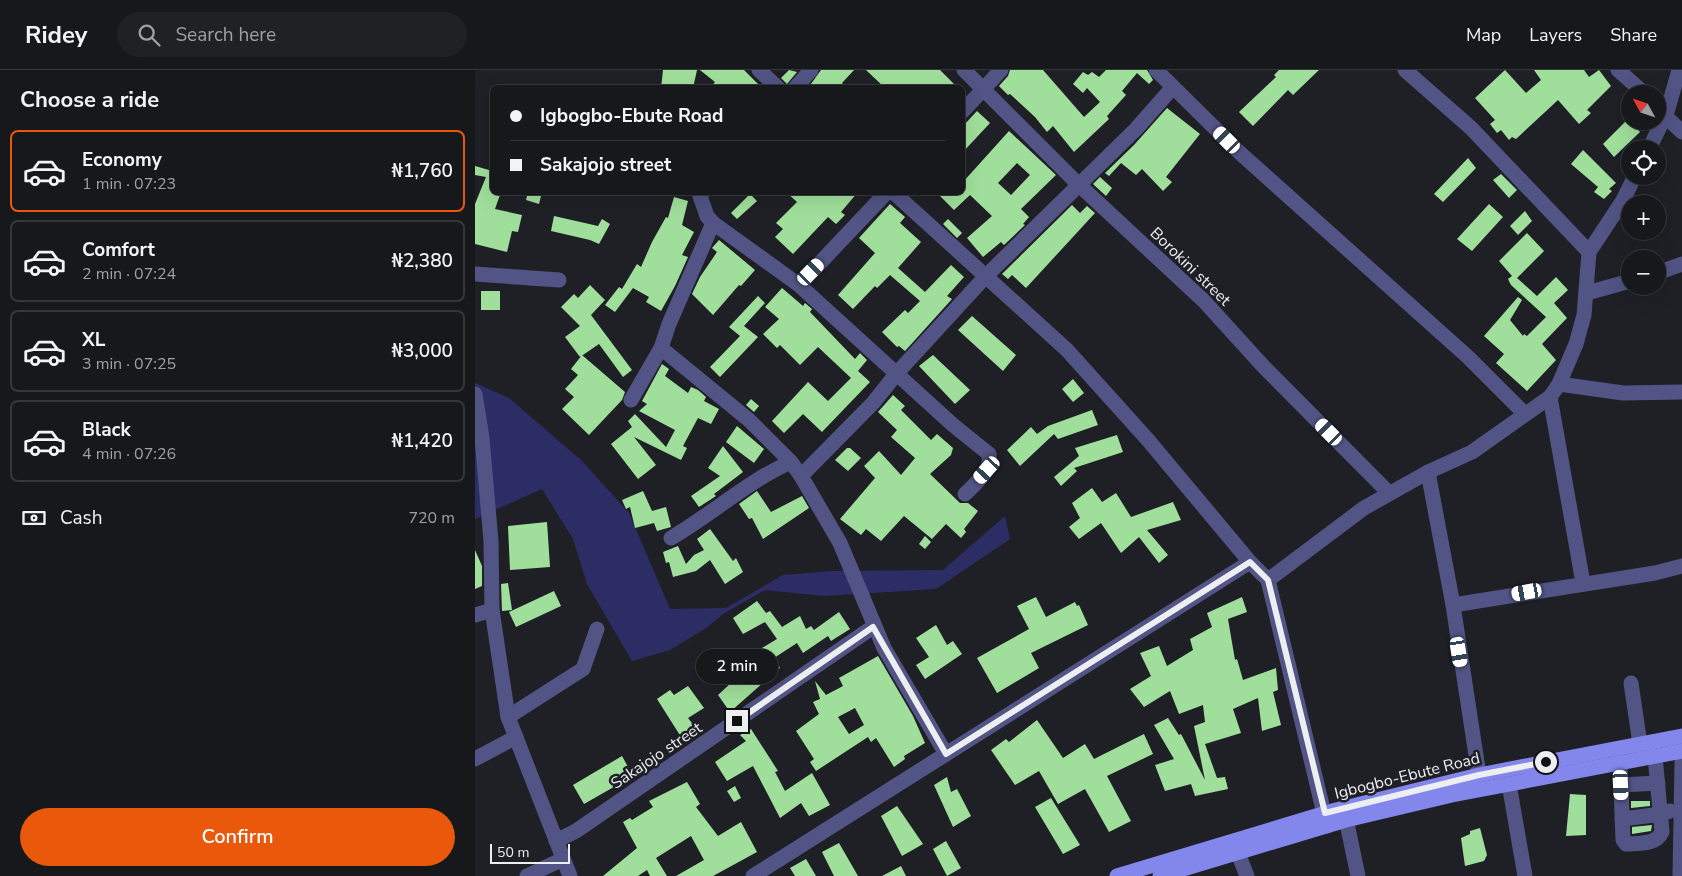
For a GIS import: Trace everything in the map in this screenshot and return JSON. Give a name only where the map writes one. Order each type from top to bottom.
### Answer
[{"type":"main road","name":"Igbogbo-Ebute Road","points":[[1117,876],[1345,814],[1479,775],[1682,736]]},
{"type":"main road","name":"Igbogbo-Ebute Road","points":[[1345,814],[1682,750]]},
{"type":"main road","name":"Igbogbo-Ebute Road","points":[[1160,876],[1238,853],[1326,819]]},
{"type":"street","points":[[759,70],[776,85]]},
{"type":"street","points":[[798,85],[811,70]]},
{"type":"street","name":"Borokini street","points":[[964,70],[1078,184],[1197,295],[1263,366],[1389,493]]},
{"type":"street","points":[[965,109],[1001,70]]},
{"type":"street","points":[[1156,70],[1240,153],[1467,357],[1525,414]]},
{"type":"street","points":[[1405,70],[1471,128],[1589,252]]},
{"type":"street","points":[[1618,70],[1635,85]]},
{"type":"street","points":[[1666,103],[1679,70]]},
{"type":"street","points":[[801,476],[873,402],[986,276],[1025,240],[1078,184],[1136,129],[1173,87]]},
{"type":"street","points":[[1666,114],[1682,132]]},
{"type":"street","points":[[1268,580],[1364,508],[1428,472],[1472,452],[1555,390],[1576,344],[1587,293],[1589,252],[1622,202],[1630,185]]},
{"type":"street","points":[[700,195],[707,216],[713,222],[799,284],[953,425],[989,454],[991,461],[987,470],[965,494]]},
{"type":"street","points":[[799,284],[884,195]]},
{"type":"street","points":[[896,195],[1067,350],[1143,433],[1250,562],[1268,580],[1326,819]]},
{"type":"street","points":[[631,400],[661,348],[669,324],[713,222]]},
{"type":"street","points":[[1666,269],[1682,264]]},
{"type":"street","points":[[475,274],[559,280]]},
{"type":"street","points":[[1587,293],[1621,284]]},
{"type":"street","points":[[661,348],[749,420],[791,462],[801,476],[840,543],[873,627],[946,754]]},
{"type":"street","points":[[1555,390],[1623,393],[1682,392]]},
{"type":"street","points":[[1555,390],[1583,583]]},
{"type":"street","points":[[475,394],[482,438],[488,504],[492,610],[508,717],[570,876]]},
{"type":"street","points":[[671,538],[699,522],[769,472],[791,462]]},
{"type":"street","points":[[1428,472],[1453,605],[1479,775]]},
{"type":"street","points":[[753,876],[1250,562]]},
{"type":"street","points":[[1453,605],[1655,573],[1682,566]]},
{"type":"street","points":[[475,615],[492,610]]},
{"type":"street","name":"Sakajojo street","points":[[556,841],[576,831],[873,627]]},
{"type":"street","points":[[508,717],[583,669],[597,629]]},
{"type":"street","points":[[1631,683],[1640,744]]},
{"type":"street","points":[[475,759],[516,737]]},
{"type":"street","points":[[1619,763],[1623,840],[1626,844],[1654,841],[1659,839],[1662,832],[1662,814],[1655,756]]},
{"type":"street","points":[[1680,876],[1682,762]]},
{"type":"street","points":[[1621,785],[1658,783]]},
{"type":"street","points":[[1509,784],[1525,876]]},
{"type":"street","points":[[1622,819],[1662,814],[1681,807]]},
{"type":"street","points":[[1345,814],[1358,876]]},
{"type":"street","points":[[1238,853],[1247,876]]},
{"type":"street","points":[[527,876],[563,859]]},
{"type":"shaded area","points":[[475,383],[509,398],[582,461],[629,513],[670,609],[726,608],[783,575],[831,571],[943,570],[1005,516],[1010,539],[936,589],[824,596],[765,590],[723,614],[706,628],[670,650],[632,661],[587,584],[573,539],[542,489],[475,519]]},
{"type":"building","points":[[663,70],[697,70],[694,85],[661,85]]},
{"type":"building","points":[[700,70],[744,70],[759,85],[712,85],[715,82]]},
{"type":"building","points":[[789,70],[797,72],[787,84],[781,78]]},
{"type":"building","points":[[821,70],[854,70],[842,83],[844,85],[810,85]]},
{"type":"building","points":[[866,70],[940,70],[955,85],[882,85]]},
{"type":"building","points":[[1010,70],[1043,70],[1084,117],[1100,102],[1087,88],[1083,93],[1073,84],[1083,72],[1088,75],[1092,72],[1099,77],[1106,70],[1147,70],[1153,80],[1149,84],[1137,73],[1122,91],[1126,95],[1107,116],[1109,119],[1074,152],[1053,126],[1047,132],[1035,117],[999,86],[1008,76]]},
{"type":"building","points":[[1279,70],[1319,70],[1293,95],[1288,90],[1253,126],[1239,112],[1276,77],[1274,75]]},
{"type":"building","points":[[1505,70],[1526,93],[1541,80],[1534,70],[1584,70],[1589,77],[1599,70],[1611,86],[1587,110],[1591,113],[1579,124],[1558,100],[1516,139],[1512,137],[1509,140],[1501,130],[1497,133],[1490,124],[1495,120],[1475,98]]},
{"type":"building","points":[[1167,108],[1200,134],[1166,177],[1172,182],[1163,191],[1142,169],[1136,175],[1121,163],[1109,176],[1105,173],[1134,145]]},
{"type":"building","points":[[977,111],[990,123],[965,150],[965,124]]},
{"type":"building","points":[[1621,126],[1621,130],[1638,130],[1640,132],[1632,140],[1621,140],[1621,150],[1614,157],[1603,144]]},
{"type":"building","points":[[1009,131],[1056,175],[1021,209],[1029,217],[1023,224],[1025,225],[1004,245],[1001,242],[983,257],[967,238],[992,216],[970,195],[954,210],[939,195],[965,195],[965,180]],"holes":[[[1017,163],[1030,175],[1011,195],[998,183]]]},
{"type":"building","points":[[1583,150],[1616,183],[1609,189],[1612,191],[1604,199],[1594,192],[1598,187],[1571,164]]},
{"type":"building","points":[[1468,158],[1476,168],[1443,202],[1434,194]]},
{"type":"building","points":[[475,166],[489,170],[490,168],[490,195],[500,195],[495,209],[522,215],[518,232],[512,231],[507,252],[475,244],[475,204],[486,177],[475,175]]},
{"type":"building","points":[[1501,174],[1517,190],[1509,198],[1493,180]]},
{"type":"building","points":[[1100,177],[1112,188],[1106,196],[1093,184]]},
{"type":"building","points":[[527,195],[541,195],[539,204],[526,200]]},
{"type":"building","points":[[749,195],[757,201],[737,219],[731,213]]},
{"type":"building","points":[[789,195],[855,195],[841,212],[845,215],[836,224],[828,217],[793,254],[775,237],[783,229],[776,223],[797,202]]},
{"type":"building","points":[[674,197],[688,201],[682,225],[694,232],[682,255],[688,257],[675,286],[661,311],[646,302],[649,297],[633,288],[615,312],[605,305],[619,287],[622,289],[637,264],[641,267],[652,242],[666,217],[668,218]]},
{"type":"building","points":[[890,204],[905,217],[900,223],[921,242],[898,268],[925,292],[951,265],[964,277],[947,296],[952,299],[905,351],[899,346],[897,347],[882,332],[905,310],[908,313],[920,301],[890,275],[877,288],[875,286],[853,309],[838,295],[875,253],[859,238]]},
{"type":"building","points":[[1489,204],[1503,217],[1472,251],[1457,239]]},
{"type":"building","points":[[1072,205],[1080,213],[1087,206],[1095,213],[1026,288],[1012,275],[1008,279],[1002,274]]},
{"type":"building","points":[[1525,211],[1532,221],[1518,235],[1510,226]]},
{"type":"building","points":[[554,216],[598,226],[602,219],[610,224],[599,244],[590,240],[551,231]]},
{"type":"building","points":[[948,219],[962,233],[957,238],[943,224]]},
{"type":"building","points":[[1527,233],[1544,251],[1517,278],[1537,296],[1556,277],[1568,290],[1554,303],[1567,318],[1542,344],[1556,360],[1527,391],[1496,363],[1504,354],[1484,336],[1518,297],[1522,300],[1510,320],[1523,336],[1524,334],[1527,336],[1546,317],[1511,285],[1508,279],[1512,276],[1499,261]]},
{"type":"building","points":[[719,240],[755,270],[713,315],[692,294],[700,277],[717,252],[712,248]]},
{"type":"building","points":[[590,285],[605,300],[591,315],[632,370],[623,377],[599,344],[580,357],[565,337],[580,326],[561,307],[574,294],[578,298]]},
{"type":"building","points":[[782,288],[803,306],[805,303],[812,309],[810,312],[855,359],[860,353],[867,360],[858,371],[870,382],[822,432],[803,414],[784,433],[772,421],[808,382],[828,401],[851,378],[818,347],[800,365],[780,345],[777,348],[763,334],[779,319],[765,307]]},
{"type":"building","points":[[481,291],[500,291],[500,310],[481,310]]},
{"type":"building","points":[[758,296],[765,303],[744,326],[758,337],[720,377],[710,367],[740,336],[729,327]]},
{"type":"building","points":[[972,316],[1016,355],[1003,371],[958,330]]},
{"type":"building","points":[[582,355],[625,392],[622,400],[589,435],[562,409],[574,397],[565,389],[578,375],[571,369]]},
{"type":"building","points":[[933,355],[970,390],[955,404],[919,366]]},
{"type":"building","points":[[662,364],[669,369],[665,376],[688,393],[691,387],[698,390],[706,397],[704,401],[719,409],[711,424],[698,418],[683,446],[687,448],[681,460],[634,437],[656,465],[638,479],[611,444],[632,427],[628,421],[635,414],[666,447],[675,430],[639,411],[647,404],[642,401]]},
{"type":"building","points":[[1073,379],[1084,393],[1073,402],[1062,389]]},
{"type":"building","points":[[893,395],[905,406],[901,410],[931,440],[937,434],[953,448],[951,455],[930,474],[960,503],[968,503],[978,511],[964,529],[966,532],[961,538],[946,524],[932,539],[904,516],[881,541],[866,529],[861,535],[840,519],[875,478],[864,466],[879,451],[901,475],[915,458],[891,437],[897,430],[878,412]]},
{"type":"building","points":[[751,399],[759,406],[754,412],[746,405]]},
{"type":"building","points":[[1092,410],[1098,425],[1058,439],[1054,434],[1020,466],[1007,450],[1031,427],[1037,434],[1048,426]]},
{"type":"building","points":[[737,426],[764,449],[754,463],[726,442]]},
{"type":"building","points":[[1117,435],[1123,452],[1074,468],[1077,471],[1061,486],[1054,477],[1079,456],[1075,448]]},
{"type":"building","points":[[723,446],[743,472],[714,494],[716,496],[699,507],[691,496],[720,476],[708,468]]},
{"type":"building","points":[[847,448],[850,448],[861,458],[848,471],[835,460]]},
{"type":"building","points":[[1092,488],[1102,502],[1116,493],[1131,517],[1173,502],[1181,520],[1147,530],[1168,555],[1159,563],[1139,537],[1121,553],[1101,523],[1079,539],[1069,527],[1080,518],[1072,503]]},
{"type":"building","points":[[643,491],[652,511],[666,507],[671,527],[657,531],[654,523],[635,528],[630,507],[626,509],[622,500]]},
{"type":"building","points":[[757,491],[771,512],[802,496],[809,508],[763,539],[752,518],[749,519],[739,504]]},
{"type":"building","points":[[547,522],[550,567],[510,570],[508,526]]},
{"type":"building","points":[[710,529],[733,561],[736,558],[743,572],[725,584],[710,560],[696,571],[673,577],[669,562],[666,563],[663,552],[678,546],[686,564],[694,555],[704,550],[697,539]]},
{"type":"building","points":[[925,536],[931,542],[925,549],[919,544]]},
{"type":"building","points":[[475,550],[482,566],[482,586],[475,589]]},
{"type":"building","points":[[508,583],[512,610],[502,611],[501,584]]},
{"type":"building","points":[[554,591],[561,606],[516,627],[509,612]]},
{"type":"building","points":[[1036,597],[1046,617],[1075,602],[1077,606],[1079,605],[1088,625],[1031,653],[1039,668],[997,693],[977,658],[1029,629],[1017,606]]},
{"type":"building","points":[[1242,597],[1247,612],[1228,619],[1235,660],[1237,659],[1243,680],[1276,668],[1278,690],[1273,692],[1281,725],[1262,731],[1258,698],[1233,709],[1241,733],[1205,744],[1217,778],[1225,777],[1228,789],[1195,796],[1191,784],[1165,791],[1155,765],[1174,759],[1154,725],[1168,718],[1179,735],[1181,734],[1205,780],[1194,726],[1205,722],[1203,705],[1179,714],[1170,691],[1144,707],[1130,689],[1151,676],[1140,653],[1159,646],[1167,666],[1193,650],[1190,639],[1212,627],[1207,613]]},
{"type":"building","points":[[757,601],[766,613],[770,611],[782,627],[800,616],[806,629],[811,626],[814,630],[839,612],[850,629],[831,641],[828,636],[803,653],[797,643],[774,658],[780,668],[763,678],[765,681],[730,712],[718,695],[745,670],[740,661],[777,639],[765,622],[743,634],[733,618]]},
{"type":"building","points":[[936,625],[947,645],[953,641],[962,654],[925,679],[916,665],[929,657],[916,638]]},
{"type":"building","points":[[878,656],[913,716],[925,743],[904,756],[905,759],[894,767],[876,738],[871,742],[868,737],[816,771],[810,762],[814,759],[796,731],[819,714],[813,702],[820,699],[815,681],[826,695],[843,686],[839,678]],"holes":[[[855,708],[864,725],[849,734],[838,717]]]},
{"type":"building","points":[[688,686],[704,708],[688,718],[698,731],[683,740],[657,699],[670,690],[674,695]]},
{"type":"building","points":[[1037,720],[1063,758],[1085,744],[1094,759],[1144,734],[1153,754],[1107,776],[1131,821],[1109,832],[1085,789],[1058,804],[1039,771],[1015,785],[991,750],[1006,739],[1009,742]]},
{"type":"building","points":[[751,729],[778,771],[775,772],[785,791],[812,773],[830,805],[809,816],[801,803],[780,818],[753,766],[727,781],[715,762],[746,741],[740,735]]},
{"type":"building","points":[[622,756],[633,776],[584,804],[573,785]]},
{"type":"building","points":[[947,777],[951,792],[957,789],[971,816],[953,827],[934,785]]},
{"type":"building","points":[[687,782],[700,804],[696,807],[718,836],[741,822],[757,852],[713,876],[676,876],[704,860],[691,836],[656,858],[667,876],[650,876],[647,870],[638,876],[603,876],[637,848],[623,822],[630,818],[632,820],[653,807],[649,801]]},
{"type":"building","points":[[735,786],[741,798],[734,802],[727,791]]},
{"type":"building","points":[[1570,794],[1586,795],[1586,835],[1566,836]]},
{"type":"building","points":[[1051,798],[1080,845],[1063,854],[1035,807]]},
{"type":"building","points":[[1631,801],[1650,801],[1650,806],[1631,808]]},
{"type":"building","points":[[897,806],[923,844],[902,856],[881,816]]},
{"type":"building","points":[[1652,825],[1651,831],[1632,834],[1632,827]]},
{"type":"building","points":[[1480,828],[1487,855],[1484,861],[1465,866],[1461,838],[1470,834],[1470,831]]},
{"type":"building","points":[[946,841],[961,868],[947,876],[933,849]]},
{"type":"building","points":[[839,843],[858,876],[834,876],[822,852]]},
{"type":"building","points":[[806,859],[816,876],[795,876],[790,868]]},
{"type":"building","points":[[901,866],[906,876],[882,876]]},
{"type":"route","points":[[737,721],[873,627],[946,754],[1250,562],[1268,580],[1325,813],[1479,775],[1546,762]]}]
